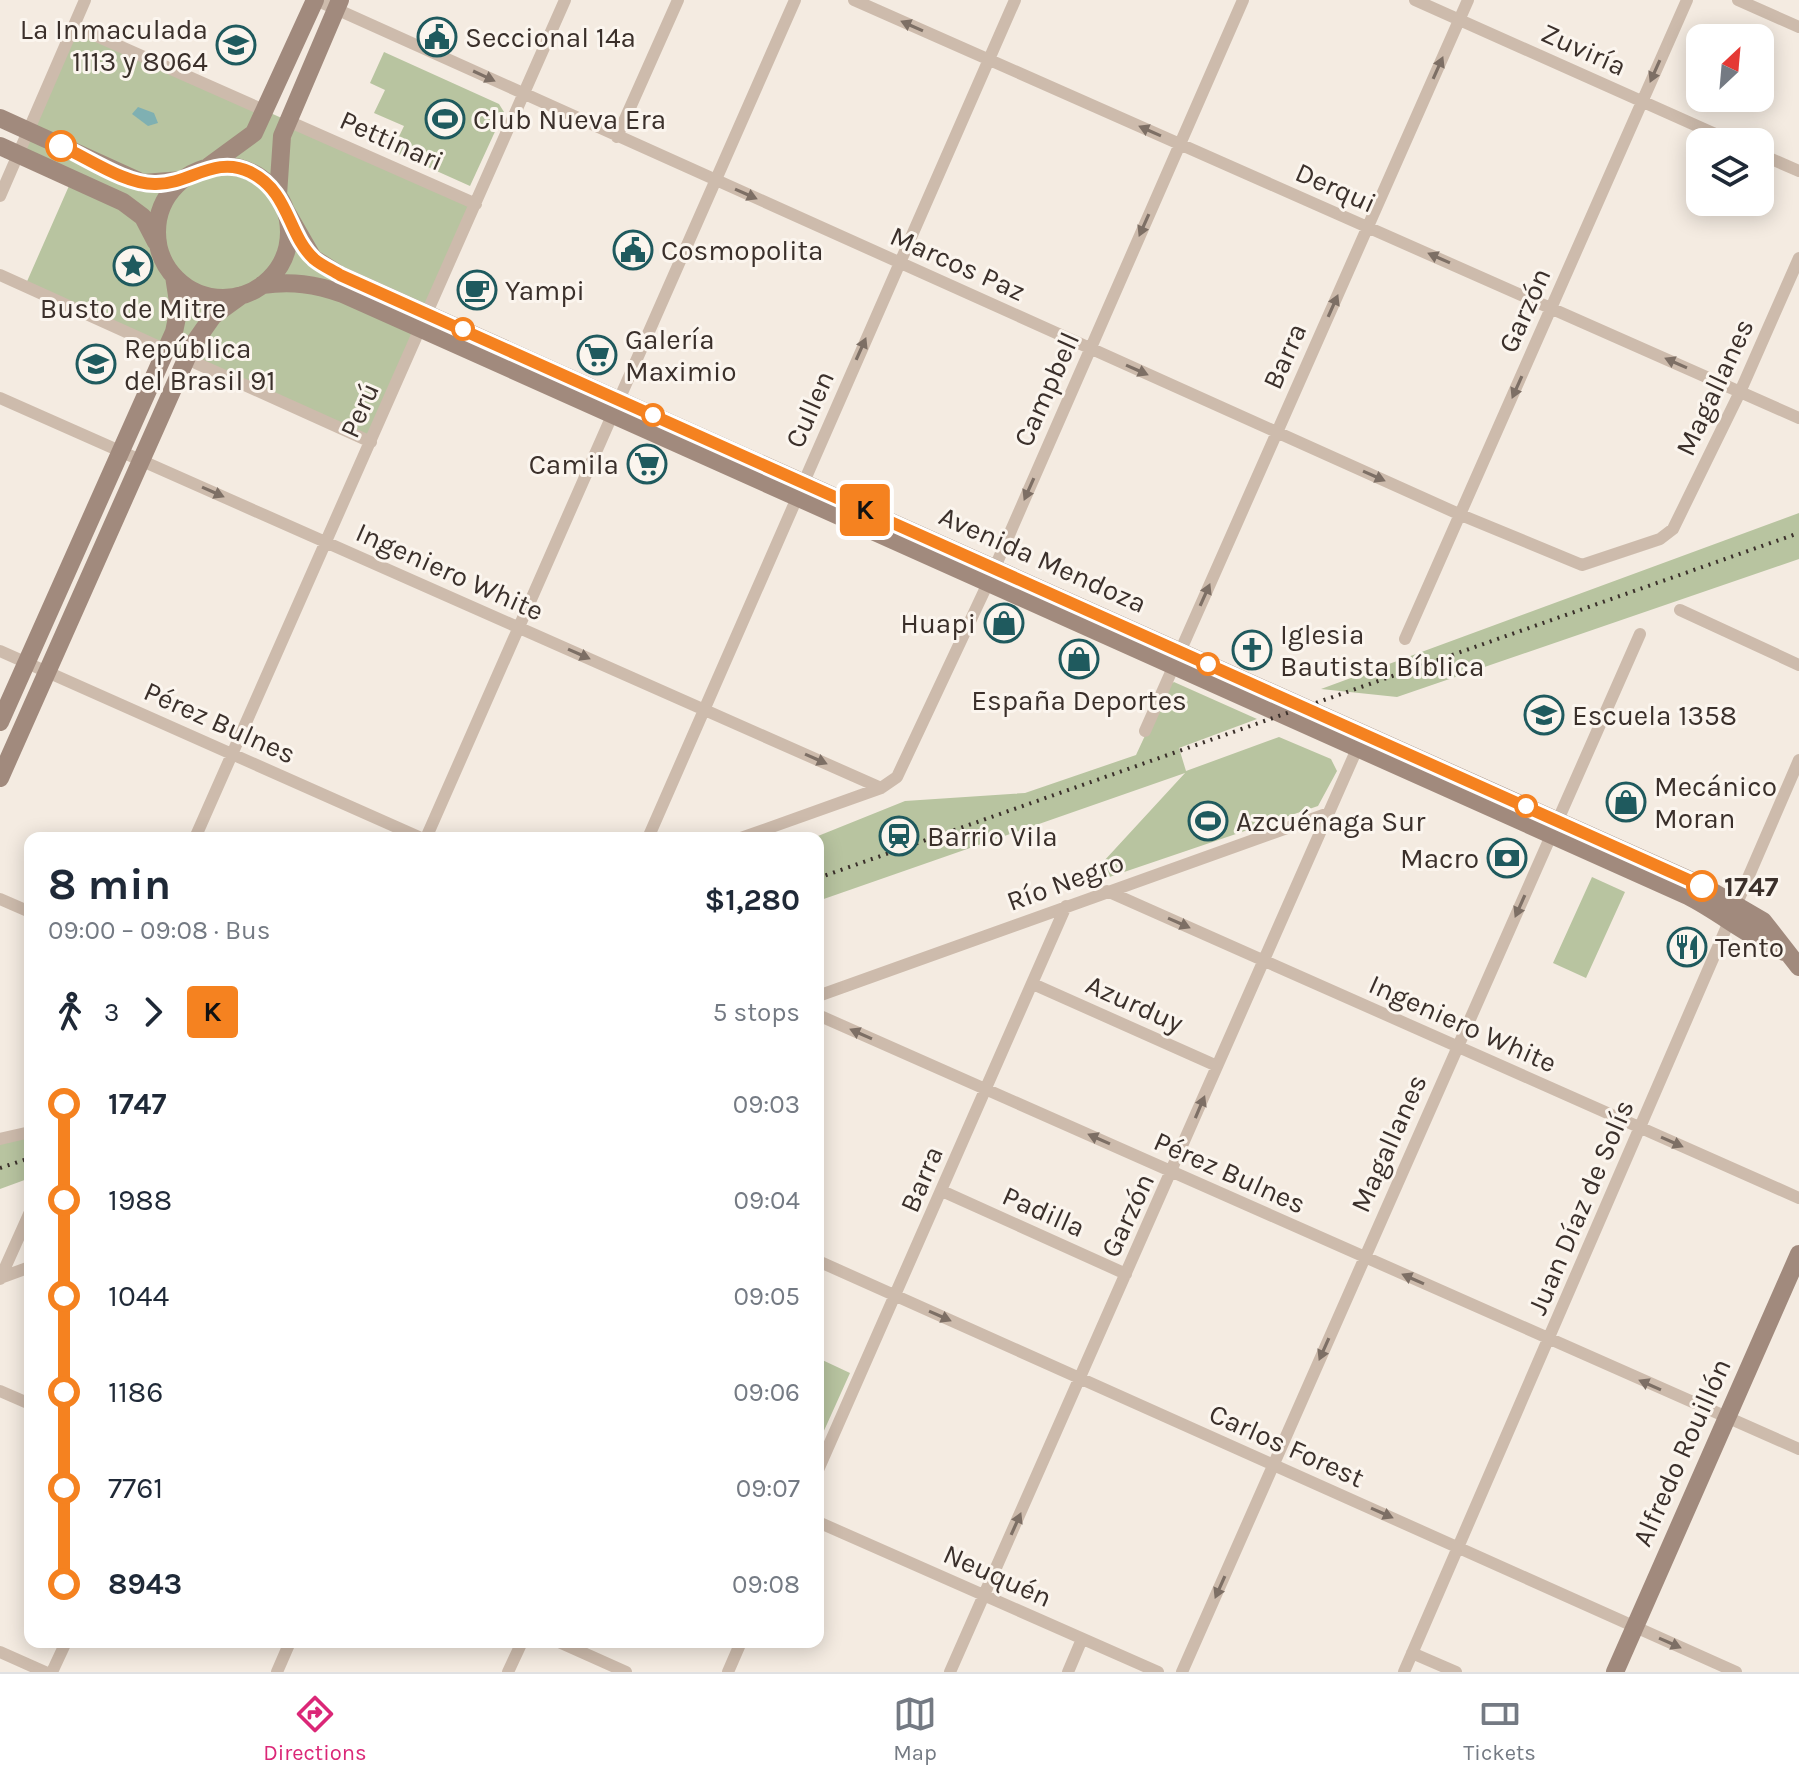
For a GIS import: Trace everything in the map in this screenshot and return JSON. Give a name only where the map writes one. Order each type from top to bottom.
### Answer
[{"type":"main road","points":[[0,118],[143,183],[182,180],[207,168],[254,133],[316,0]]},
{"type":"main road","points":[[0,778],[187,359],[213,316],[262,285],[277,270],[286,252],[289,231],[277,171],[282,136],[338,4]]},
{"type":"main road","points":[[0,146],[123,202],[143,217],[174,276],[179,308],[166,350],[0,722]]},
{"type":"main road","points":[[207,168],[227,166],[247,170],[264,180],[282,203]]},
{"type":"main road","points":[[159,248],[157,229],[161,211],[182,180]]},
{"type":"main road","name":"Avenida Mendoza","points":[[282,203],[313,258],[424,321],[1554,828],[1732,911],[1763,921],[1784,952],[1799,967]]},
{"type":"main road","points":[[174,276],[205,295],[242,295]]},
{"type":"main road","name":"Avenida Mendoza","points":[[262,285],[289,282],[317,284],[424,321]]},
{"type":"main road","name":"Alfredo Rouillón","points":[[1615,1672],[1799,1254]]},
{"type":"street","points":[[0,196],[85,0]]},
{"type":"street","name":"Marcos Paz","points":[[316,0],[338,4],[617,137],[1461,515],[1582,565]]},
{"type":"street","name":"Perú","points":[[198,832],[565,0]]},
{"type":"street","points":[[617,137],[678,0]]},
{"type":"street","points":[[427,832],[795,0]]},
{"type":"street","name":"Derqui","points":[[854,0],[1799,418]]},
{"type":"street","name":"Cullen","points":[[651,832],[1015,0]]},
{"type":"street","name":"Campbell","points":[[881,788],[897,777],[991,576],[1243,0]]},
{"type":"street","name":"Zuviría","points":[[1415,0],[1702,128]]},
{"type":"street","name":"Barra","points":[[1145,731],[1468,0]]},
{"type":"street","name":"Garzón","points":[[1405,639],[1687,0]]},
{"type":"street","points":[[1738,0],[1799,27]]},
{"type":"street","points":[[74,26],[266,111]]},
{"type":"street","name":"Pettinari","points":[[288,121],[476,204]]},
{"type":"street","points":[[1774,160],[1799,171]]},
{"type":"street","name":"Magallanes","points":[[1582,565],[1668,535],[1740,392],[1799,258]]},
{"type":"street","points":[[0,275],[166,350]]},
{"type":"street","points":[[187,359],[371,442]]},
{"type":"street","name":"Ingeniero White","points":[[0,398],[881,788]]},
{"type":"street","points":[[1680,610],[1799,665]]},
{"type":"street","name":"Magallanes","points":[[1182,1672],[1640,634]]},
{"type":"street","name":"Pérez Bulnes","points":[[0,651],[410,832]]},
{"type":"street","name":"Garzón","points":[[950,1672],[1361,741]]},
{"type":"street","name":"Juan Díaz de Solís","points":[[1404,1672],[1799,760]]},
{"type":"street","points":[[758,832],[881,788]]},
{"type":"street","name":"Río Negro","points":[[824,994],[1329,813]]},
{"type":"street","name":"Ingeniero White","points":[[1107,891],[1799,1198]]},
{"type":"street","points":[[0,899],[24,909]]},
{"type":"street","name":"Barra","points":[[824,1457],[1066,906]]},
{"type":"street","name":"Azurduy","points":[[1033,984],[1217,1066]]},
{"type":"street","name":"Pérez Bulnes","points":[[824,1018],[1799,1449]]},
{"type":"street","points":[[0,1139],[24,1133]]},
{"type":"street","name":"Padilla","points":[[942,1191],[1126,1274]]},
{"type":"street","points":[[0,1278],[24,1225]]},
{"type":"street","name":"Carlos Forest","points":[[824,1264],[1736,1672]]},
{"type":"street","points":[[0,1278],[24,1269]]},
{"type":"street","points":[[0,1391],[24,1401]]},
{"type":"street","name":"Neuquén","points":[[824,1525],[1158,1672]]},
{"type":"street","points":[[1068,1672],[1082,1639]]},
{"type":"street","points":[[52,1672],[63,1648]]},
{"type":"street","points":[[277,1672],[287,1648]]},
{"type":"street","points":[[508,1672],[519,1648]]},
{"type":"street","points":[[572,1648],[626,1672]]},
{"type":"street","points":[[728,1672],[738,1648]]},
{"type":"street","points":[[0,1652],[45,1672]]},
{"type":"street","points":[[1412,1653],[1456,1672]]},
{"type":"green space","points":[[74,26],[476,204],[371,442],[25,286],[72,179],[18,154]]},
{"type":"green space","name":"Club Nueva Era","points":[[384,52],[499,104],[504,112],[470,186],[392,151],[404,126],[374,113],[385,90],[370,83]]},
{"type":"green space","points":[[1799,513],[1799,559],[1397,697],[1321,689]]},
{"type":"green space","points":[[1174,682],[1257,719],[1179,748],[1186,771],[1279,737],[1331,759],[1337,771],[1318,806],[1080,887],[1185,773],[824,899],[824,834],[905,801],[1025,793],[1136,755],[1168,686]]},
{"type":"green space","points":[[1592,877],[1625,892],[1586,978],[1553,963]]},
{"type":"green space","points":[[24,1134],[24,1180],[0,1189],[0,1142]]},
{"type":"green space","points":[[824,1361],[850,1373],[824,1431]]},
{"type":"water","points":[[138,107],[154,113],[158,123],[148,126],[132,114]]},
{"type":"railway","points":[[824,876],[1799,533]]},
{"type":"railway","points":[[0,1168],[24,1160]]},
{"type":"bus line","name":"K","points":[[61,146],[143,183],[158,185],[182,180],[207,168],[227,166],[247,170],[264,180],[278,195],[313,258],[340,275],[1702,886]]},
{"type":"place","name":"Seccional 14ª","points":[[437,37]]},
{"type":"place","name":"La Inmaculada 1113 y 8064","points":[[236,45]]},
{"type":"place","name":"Club Nueva Era","points":[[445,119]]},
{"type":"place","name":"Cosmopolita","points":[[633,250]]},
{"type":"place","name":"Busto de Mitre","points":[[133,266]]},
{"type":"place","name":"Yampi","points":[[477,290]]},
{"type":"place","name":"Galería Maximio","points":[[597,355]]},
{"type":"place","name":"República del Brasil 91","points":[[96,364]]},
{"type":"place","name":"Camila","points":[[647,464]]},
{"type":"place","name":"Huapi","points":[[1004,623]]},
{"type":"place","name":"Iglesia Bautista Bíblica","points":[[1252,650]]},
{"type":"place","name":"España Deportes","points":[[1079,659]]},
{"type":"place","name":"Escuela 1358","points":[[1544,715]]},
{"type":"place","name":"Mecánico Moran","points":[[1626,802]]},
{"type":"place","name":"Azcuénaga Sur","points":[[1208,821]]},
{"type":"place","name":"Barrio Vila","points":[[899,836]]},
{"type":"place","name":"Macro","points":[[1507,858]]},
{"type":"place","name":"1747","points":[[1702,886]]},
{"type":"place","name":"Tento","points":[[1687,947]]}]
